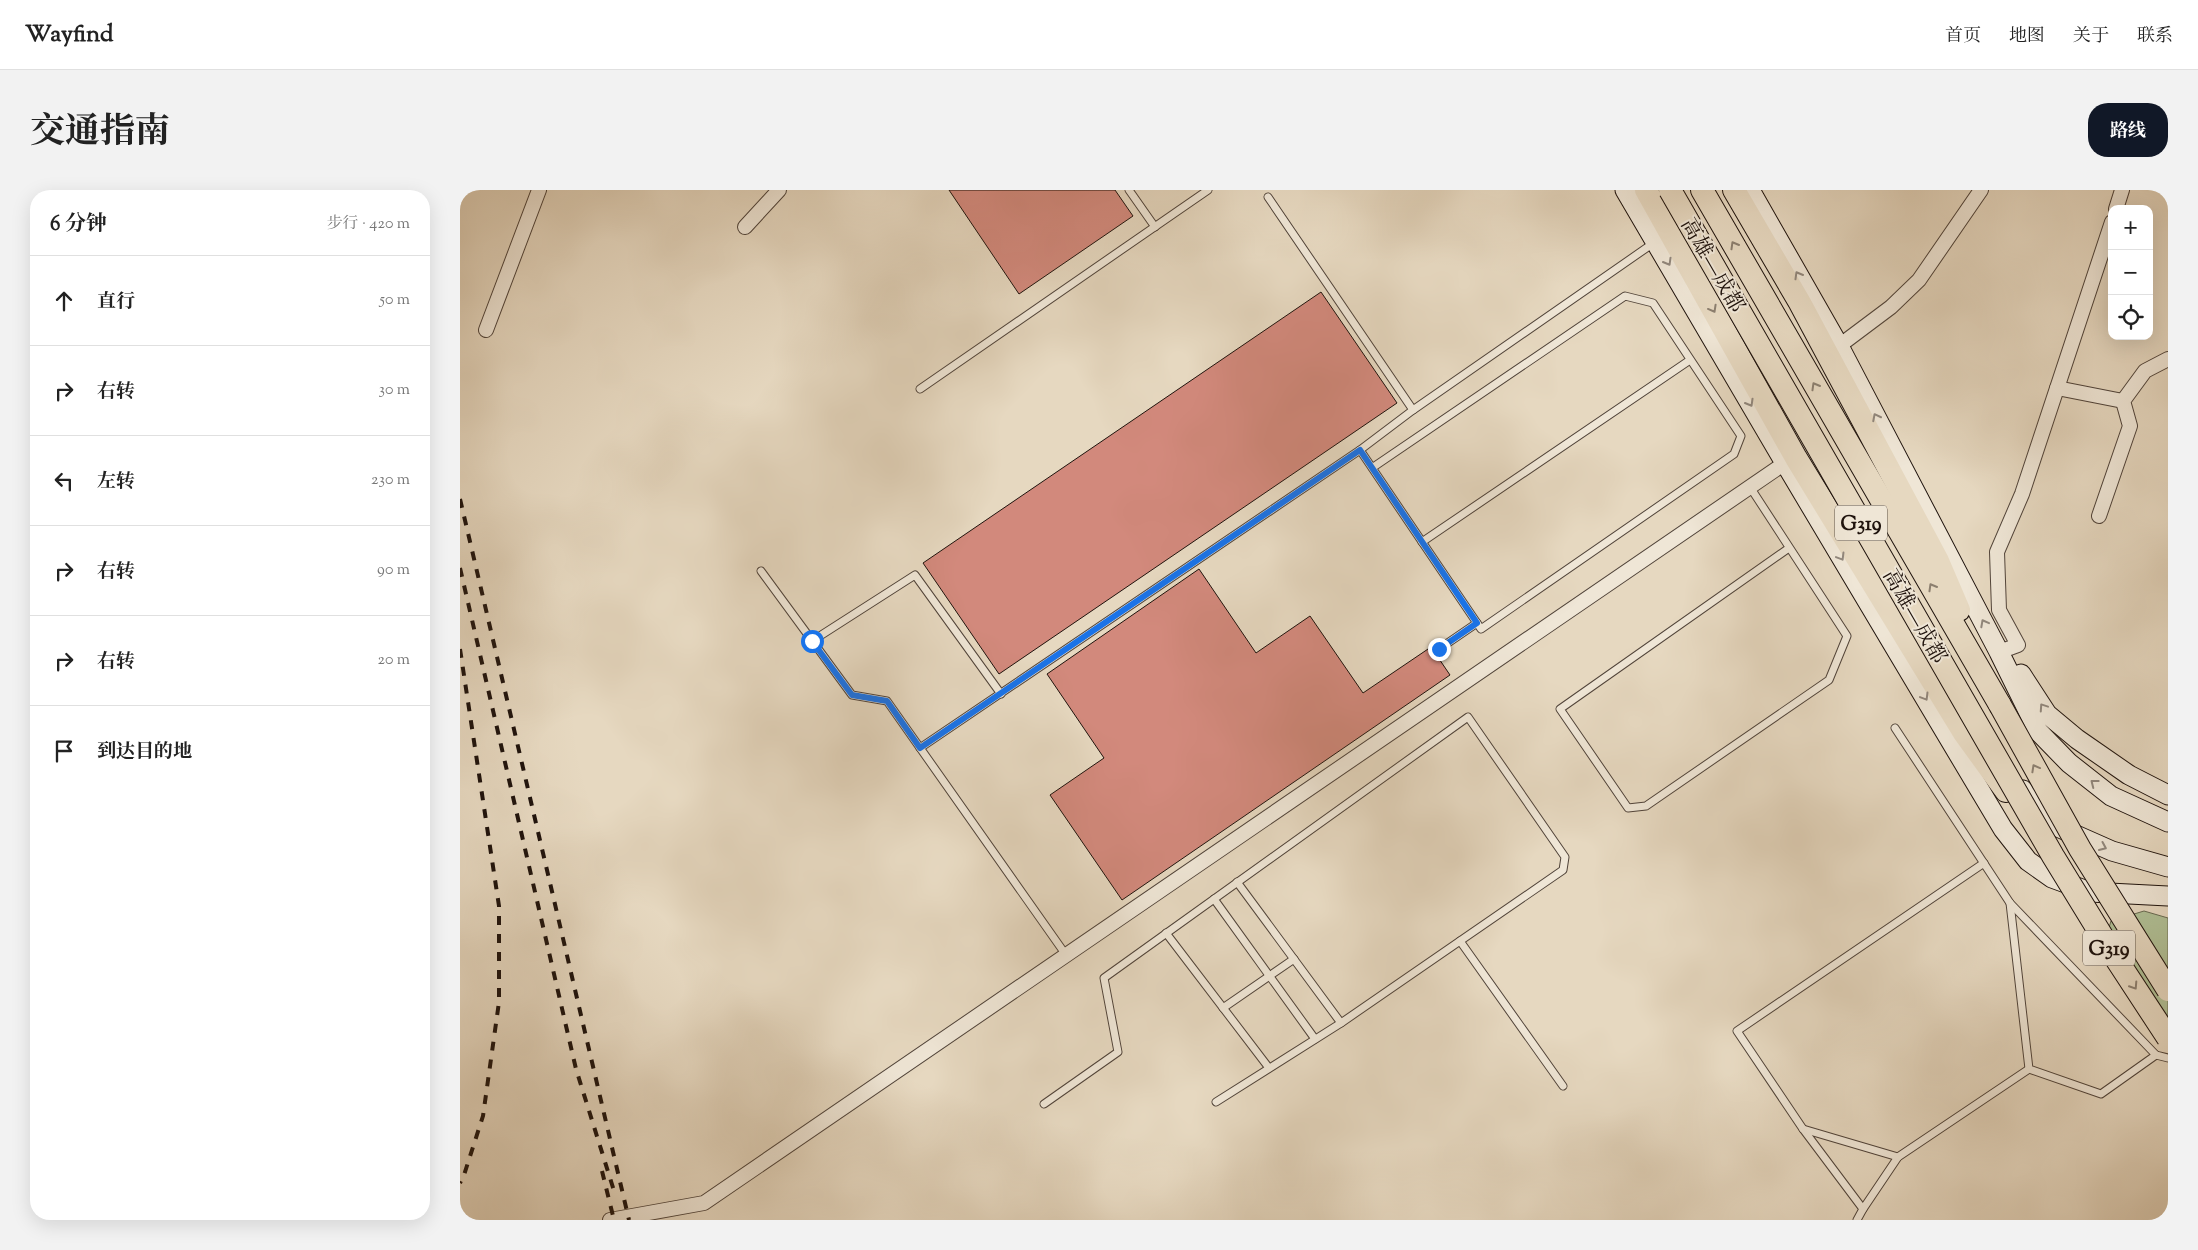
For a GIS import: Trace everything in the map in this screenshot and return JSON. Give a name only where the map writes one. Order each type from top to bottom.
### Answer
[{"type":"highway","points":[[1646,190],[1796,458],[1959,724],[2053,856]]},
{"type":"highway","name":"高雄—成都","points":[[1670,190],[2053,856],[2113,954],[2162,1047]]},
{"type":"highway","name":"高雄—成都","points":[[1702,190],[2000,705],[2080,849],[2168,990]]},
{"type":"highway","points":[[1734,190],[1800,303],[1938,561],[2000,705]]},
{"type":"main road","points":[[1625,190],[1785,463],[2004,829],[2028,861],[2052,878],[2090,892],[2168,896]]},
{"type":"main road","points":[[1662,190],[1968,720],[2037,807],[2060,828],[2112,851],[2168,867]]},
{"type":"main road","points":[[1750,190],[1839,346],[1999,652],[2038,731],[2069,763],[2111,796],[2168,822]]},
{"type":"main road","points":[[1999,652],[2018,670],[2047,714],[2078,739],[2129,775],[2168,795]]},
{"type":"street","points":[[486,330],[539,190]]},
{"type":"street","points":[[745,227],[779,190]]},
{"type":"street","points":[[1839,346],[1891,307],[1919,280],[1981,190]]},
{"type":"street","points":[[2117,205],[2122,190]]},
{"type":"street","points":[[1999,652],[2018,644],[1999,610],[1997,552],[2022,494],[2108,234]]},
{"type":"street","points":[[2122,401],[2145,370],[2168,359]]},
{"type":"street","points":[[2057,388],[2122,401]]},
{"type":"street","points":[[2099,516],[2130,426],[2122,401]]},
{"type":"street","points":[[610,1220],[704,1203],[1785,463]]},
{"type":"lane","points":[[1129,190],[1155,227]]},
{"type":"lane","points":[[920,389],[1208,190]]},
{"type":"lane","points":[[1268,197],[1413,410]]},
{"type":"lane","points":[[920,748],[1360,450],[1413,410],[1656,242]]},
{"type":"lane","points":[[1360,450],[1372,468],[1422,542],[1477,623],[1481,630],[1734,454],[1741,436],[1653,303],[1625,296],[1372,468]]},
{"type":"lane","points":[[1422,542],[1690,360]]},
{"type":"lane","points":[[1750,487],[1847,636],[1829,680],[1646,806],[1628,808],[1560,709],[1789,548]]},
{"type":"lane","points":[[760,571],[852,695],[887,701],[1066,955]]},
{"type":"lane","points":[[812,641],[915,575],[1001,694]]},
{"type":"lane","points":[[1439,649],[1477,623]]},
{"type":"lane","points":[[1044,1104],[1118,1052],[1104,978],[1468,717],[1565,857],[1563,870],[1341,1023],[1216,1102]]},
{"type":"lane","points":[[1895,728],[2010,903],[2162,1047],[2168,1058]]},
{"type":"lane","points":[[1863,1209],[1803,1129],[1736,1031],[1984,863]]},
{"type":"lane","points":[[1237,882],[1341,1023]]},
{"type":"lane","points":[[1214,899],[1315,1039]]},
{"type":"lane","points":[[2010,903],[2029,1069]]},
{"type":"lane","points":[[1166,933],[1269,1068]]},
{"type":"lane","points":[[1460,941],[1563,1086]]},
{"type":"lane","points":[[1223,1008],[1294,959]]},
{"type":"lane","points":[[2029,1069],[2100,1094],[2162,1047]]},
{"type":"lane","points":[[1857,1220],[1898,1157],[2029,1069]]},
{"type":"lane","points":[[1803,1129],[1898,1157]]},
{"type":"green space","points":[[2144,911],[2168,918],[2168,1021],[2102,950],[2111,921]]},
{"type":"building","points":[[949,190],[1115,190],[1133,216],[1019,294]]},
{"type":"building","points":[[1321,292],[1397,403],[999,674],[923,563]]},
{"type":"building","points":[[1199,569],[1256,653],[1310,616],[1363,693],[1431,647],[1450,675],[1122,900],[1050,795],[1104,758],[1047,674]]},
{"type":"railway","points":[[460,499],[629,1220]]},
{"type":"railway","points":[[460,568],[576,1069],[615,1194]]},
{"type":"railway","points":[[460,649],[499,906],[499,1002],[483,1116],[460,1183]]},
{"type":"railway","points":[[602,1171],[614,1220]]},
{"type":"route","points":[[812,641],[852,695],[887,701],[920,748],[1360,450],[1477,623],[1439,649]]}]
